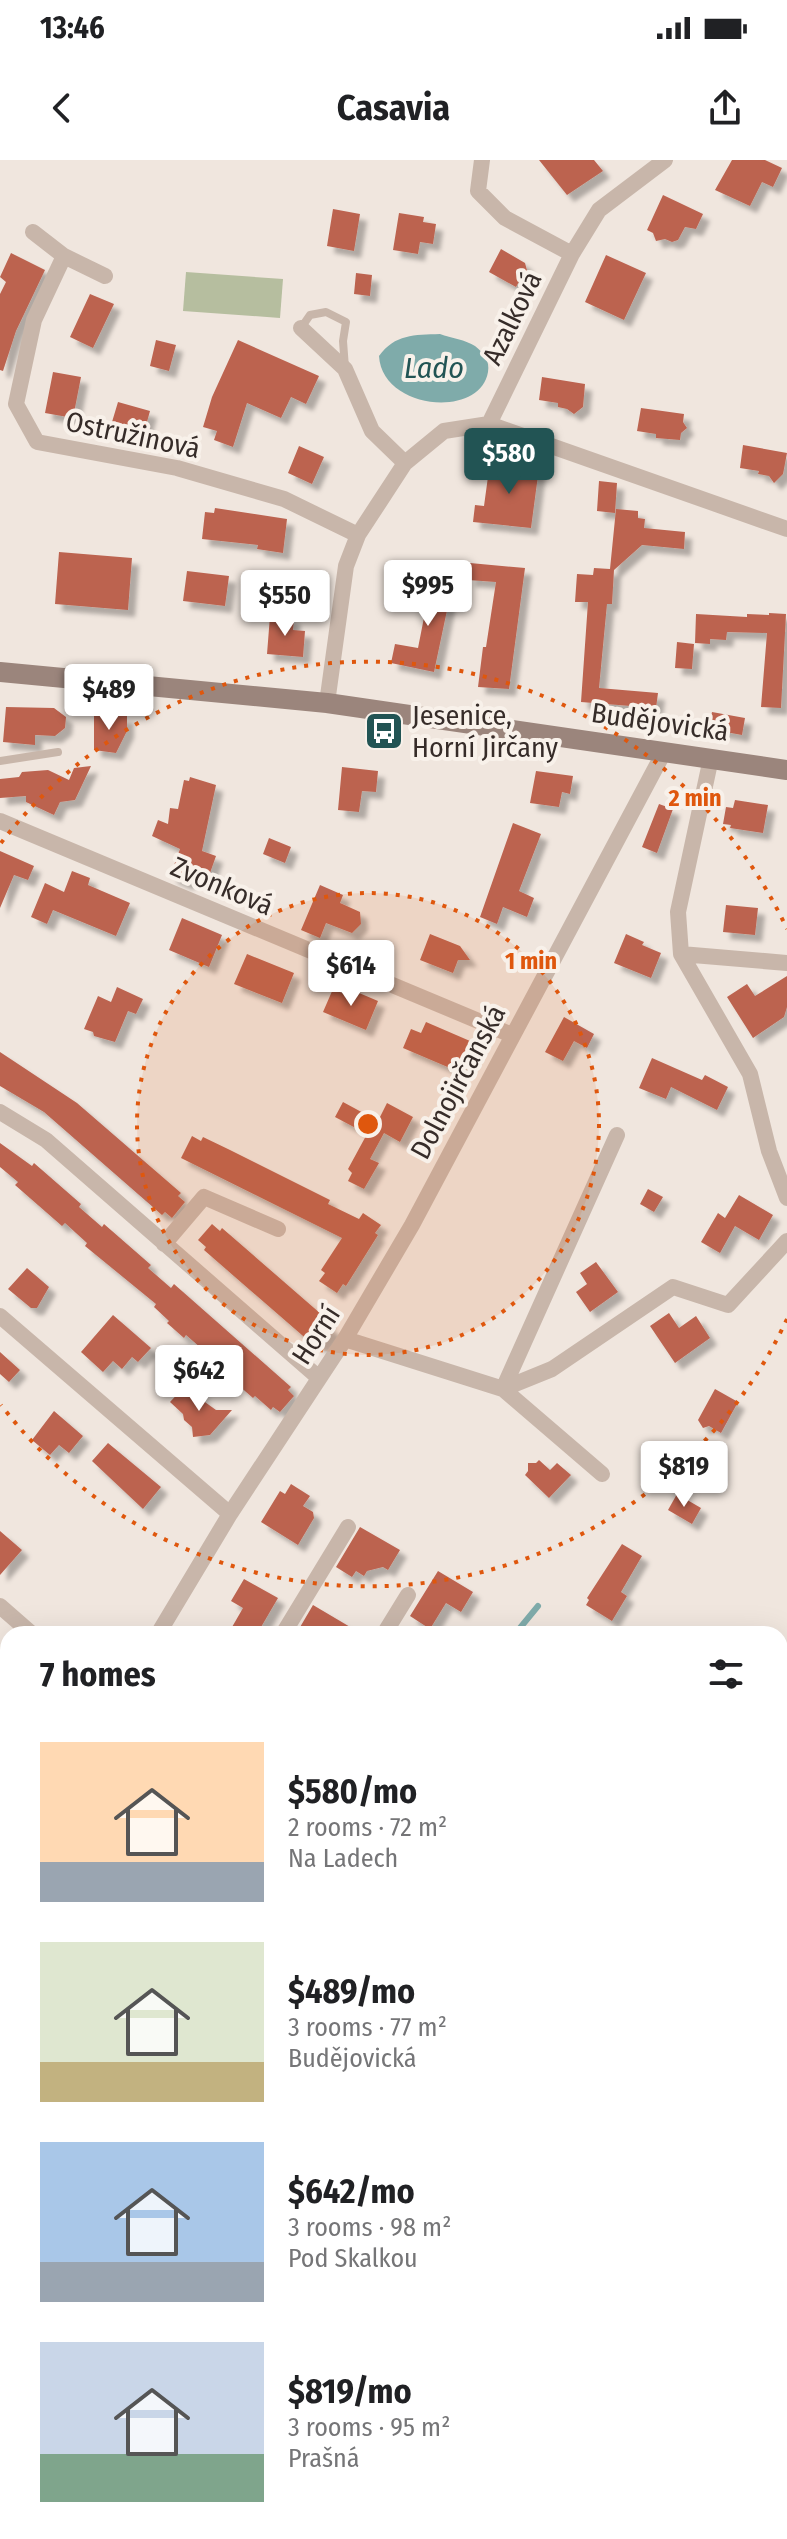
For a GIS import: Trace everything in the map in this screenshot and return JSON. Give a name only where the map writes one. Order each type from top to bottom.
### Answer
[{"type":"main road","name":"Budějovická","points":[[0,672],[327,703],[787,770]]},
{"type":"street","points":[[482,160],[478,191],[505,218],[572,254]]},
{"type":"street","name":"Azalková","points":[[489,424],[572,254],[599,210],[665,160]]},
{"type":"street","points":[[33,232],[64,256],[105,276]]},
{"type":"street","name":"Ostružinová","points":[[64,256],[34,320],[16,404],[37,442],[177,468],[284,499],[358,535]]},
{"type":"street","points":[[301,328],[345,369],[372,431],[405,463]]},
{"type":"street","points":[[327,703],[346,566],[358,535],[405,463],[444,431],[489,424],[787,529]]},
{"type":"street","name":"Dolnojirčanská","points":[[412,1225],[664,752]]},
{"type":"street","points":[[711,758],[678,912],[681,954],[750,1074],[769,1151],[787,1198]]},
{"type":"street","name":"Zvonková","points":[[0,821],[512,1035]]},
{"type":"street","points":[[681,954],[787,963]]},
{"type":"street","points":[[0,1112],[46,1140],[319,1378]]},
{"type":"street","points":[[503,1389],[617,1135]]},
{"type":"street","points":[[164,1244],[204,1197],[278,1229]]},
{"type":"street","name":"Horní","points":[[163,1626],[230,1514],[345,1339],[412,1225]]},
{"type":"street","points":[[503,1389],[552,1369],[673,1287],[728,1305],[787,1241]]},
{"type":"street","points":[[0,1316],[230,1514]]},
{"type":"street","points":[[345,1339],[503,1389],[602,1474]]},
{"type":"street","points":[[288,1626],[348,1527]]},
{"type":"street","points":[[389,1626],[408,1595]]},
{"type":"street","points":[[0,1606],[23,1626]]},
{"type":"lane","points":[[301,328],[310,315],[326,312],[346,322],[343,341],[345,369]]},
{"type":"lane","points":[[0,761],[58,752]]},
{"type":"green space","points":[[186,272],[283,279],[280,318],[183,311]]},
{"type":"water","name":"Lado","points":[[440,334],[471,344],[484,354],[488,372],[481,387],[468,397],[451,402],[432,402],[396,388],[384,374],[379,356],[398,340]]},
{"type":"building","points":[[539,160],[594,160],[603,171],[567,195]]},
{"type":"building","points":[[732,160],[765,160],[782,168],[773,187],[762,182],[750,206],[715,190]]},
{"type":"building","points":[[663,195],[703,214],[696,229],[685,227],[678,240],[672,242],[665,239],[656,241],[653,233],[647,230]]},
{"type":"building","points":[[333,209],[360,214],[354,251],[327,246]]},
{"type":"building","points":[[399,213],[424,217],[423,222],[436,224],[433,244],[420,242],[418,254],[393,250]]},
{"type":"building","points":[[501,249],[525,263],[528,274],[522,276],[516,287],[489,272]]},
{"type":"building","points":[[11,253],[45,270],[16,331],[3,371],[0,370],[0,294],[6,282],[0,277]]},
{"type":"building","points":[[606,255],[646,273],[624,320],[585,302]]},
{"type":"building","points":[[356,273],[372,275],[370,296],[354,294]]},
{"type":"building","points":[[90,294],[114,304],[93,348],[70,337]]},
{"type":"building","points":[[156,340],[176,345],[169,371],[150,366]]},
{"type":"building","points":[[238,340],[319,376],[306,404],[291,397],[281,418],[247,403],[233,447],[214,440],[217,431],[203,427],[212,397]]},
{"type":"building","points":[[53,372],[81,377],[73,418],[45,413]]},
{"type":"building","points":[[542,377],[585,384],[583,407],[574,414],[558,407],[558,403],[539,400]]},
{"type":"building","points":[[118,402],[150,411],[143,436],[120,429],[122,425],[112,422]]},
{"type":"building","points":[[641,408],[684,414],[683,422],[687,428],[681,433],[680,440],[656,438],[656,434],[637,431]]},
{"type":"building","points":[[743,445],[787,453],[783,474],[774,483],[769,476],[758,474],[759,471],[740,468]]},
{"type":"building","points":[[299,446],[324,457],[312,484],[288,473]]},
{"type":"building","points":[[490,462],[539,468],[531,528],[473,522],[475,505],[484,506]]},
{"type":"building","points":[[599,481],[617,483],[615,513],[597,511]]},
{"type":"building","points":[[215,508],[287,519],[283,553],[257,549],[258,545],[202,539],[205,512],[214,513]]},
{"type":"building","points":[[616,509],[638,511],[638,518],[645,519],[644,528],[685,532],[684,549],[642,545],[614,570],[612,604],[607,604],[599,688],[658,693],[656,708],[581,702],[588,602],[575,602],[577,574],[593,575],[594,568],[610,569]]},
{"type":"building","points":[[59,552],[132,558],[128,610],[55,604]]},
{"type":"building","points":[[470,563],[525,568],[509,689],[478,687],[496,582],[468,580]]},
{"type":"building","points":[[187,571],[229,576],[225,606],[183,601]]},
{"type":"building","points":[[433,572],[454,577],[434,672],[391,663],[395,644],[418,648]]},
{"type":"building","points":[[696,614],[747,617],[747,614],[786,614],[781,708],[761,707],[767,633],[727,632],[726,640],[710,639],[710,644],[695,643]]},
{"type":"building","points":[[270,616],[294,618],[293,630],[305,631],[303,657],[267,654]]},
{"type":"building","points":[[677,642],[694,644],[692,669],[675,668]]},
{"type":"building","points":[[6,707],[54,708],[66,717],[65,728],[55,736],[35,735],[35,745],[3,742]]},
{"type":"building","points":[[712,712],[745,718],[742,735],[709,729]]},
{"type":"building","points":[[94,715],[127,716],[127,731],[116,753],[94,750]]},
{"type":"building","points":[[91,766],[75,800],[60,802],[54,815],[26,802],[26,796],[0,798],[0,779],[19,777],[22,772],[48,770],[69,780],[74,768]]},
{"type":"building","points":[[342,767],[378,771],[376,792],[362,791],[359,812],[338,810]]},
{"type":"building","points":[[536,771],[573,776],[570,794],[562,792],[559,807],[530,803]]},
{"type":"building","points":[[190,777],[216,785],[202,851],[216,856],[210,873],[196,874],[186,883],[170,876],[180,849],[152,836],[158,820],[168,824],[170,808],[178,809],[184,780],[189,781]]},
{"type":"building","points":[[735,800],[768,805],[763,833],[723,824],[726,807],[733,808]]},
{"type":"building","points":[[659,804],[673,809],[657,853],[642,847]]},
{"type":"building","points":[[513,823],[541,834],[519,891],[534,898],[527,917],[503,907],[497,924],[480,917]]},
{"type":"building","points":[[269,838],[291,847],[285,863],[263,854]]},
{"type":"building","points":[[0,851],[34,866],[28,880],[14,875],[0,908]]},
{"type":"building","points":[[72,871],[90,878],[88,885],[130,903],[116,936],[53,910],[47,924],[31,917],[45,883],[64,892]]},
{"type":"building","points":[[320,885],[343,895],[340,903],[360,912],[361,924],[352,933],[326,923],[320,938],[301,930]]},
{"type":"building","points":[[726,905],[758,908],[755,935],[723,932]]},
{"type":"building","points":[[182,918],[222,935],[209,967],[169,950]]},
{"type":"building","points":[[430,934],[460,946],[470,960],[458,960],[453,973],[420,960]]},
{"type":"building","points":[[626,934],[661,953],[651,978],[614,963]]},
{"type":"building","points":[[247,954],[294,973],[282,1003],[234,984]]},
{"type":"building","points":[[787,976],[784,1017],[753,1038],[727,997],[747,984],[755,996]]},
{"type":"building","points":[[117,987],[143,999],[136,1014],[128,1011],[115,1042],[94,1036],[93,1032],[84,1029],[98,996],[111,1002]]},
{"type":"building","points":[[333,989],[349,996],[352,990],[378,1001],[366,1030],[323,1012]]},
{"type":"building","points":[[564,1017],[594,1034],[587,1048],[574,1041],[563,1061],[545,1052]]},
{"type":"building","points":[[426,1022],[470,1041],[457,1071],[403,1048],[411,1029],[421,1033]]},
{"type":"building","points":[[0,1052],[77,1103],[181,1193],[178,1196],[185,1202],[172,1218],[165,1212],[162,1215],[44,1112],[0,1086]]},
{"type":"building","points":[[652,1058],[702,1080],[705,1075],[728,1087],[717,1110],[671,1087],[666,1099],[639,1088]]},
{"type":"building","points":[[343,1102],[378,1121],[387,1103],[413,1117],[400,1142],[384,1133],[370,1159],[379,1163],[364,1189],[348,1181],[352,1173],[348,1169],[367,1134],[335,1117]]},
{"type":"building","points":[[192,1136],[201,1141],[203,1137],[230,1150],[330,1200],[328,1204],[359,1219],[363,1213],[381,1225],[346,1286],[343,1284],[337,1293],[319,1281],[325,1273],[321,1270],[342,1238],[181,1158]]},
{"type":"building","points":[[0,1143],[32,1166],[34,1163],[81,1204],[79,1207],[102,1227],[104,1224],[151,1265],[148,1268],[171,1288],[174,1284],[291,1387],[288,1390],[294,1396],[280,1412],[273,1407],[271,1410],[255,1396],[253,1398],[237,1384],[239,1381],[186,1335],[184,1338],[167,1323],[169,1321],[154,1307],[156,1304],[85,1246],[87,1243],[65,1223],[62,1226],[15,1185],[18,1182],[0,1167]]},
{"type":"building","points":[[648,1189],[663,1197],[654,1212],[640,1204]]},
{"type":"building","points":[[739,1195],[773,1215],[759,1240],[735,1226],[720,1253],[701,1242],[718,1213],[725,1218]]},
{"type":"building","points":[[212,1224],[220,1231],[222,1228],[329,1321],[326,1324],[334,1330],[320,1347],[312,1340],[310,1342],[204,1250],[206,1247],[198,1240]]},
{"type":"building","points":[[596,1262],[618,1292],[590,1312],[576,1292],[587,1284],[580,1273]]},
{"type":"building","points":[[27,1268],[49,1287],[37,1308],[31,1308],[8,1289]]},
{"type":"building","points":[[669,1313],[679,1328],[696,1316],[710,1338],[675,1363],[650,1326]]},
{"type":"building","points":[[113,1315],[151,1348],[138,1362],[132,1357],[122,1369],[113,1361],[103,1372],[81,1352]]},
{"type":"building","points":[[0,1352],[20,1370],[9,1382],[0,1374]]},
{"type":"building","points":[[184,1387],[216,1410],[232,1410],[210,1435],[193,1437],[192,1427],[170,1402]]},
{"type":"building","points":[[715,1389],[738,1402],[721,1433],[709,1426],[703,1428],[698,1420]]},
{"type":"building","points":[[54,1411],[83,1436],[69,1453],[59,1445],[50,1455],[32,1440]]},
{"type":"building","points":[[108,1443],[161,1487],[143,1509],[92,1461]]},
{"type":"building","points":[[539,1460],[550,1470],[557,1463],[571,1475],[549,1498],[525,1475],[528,1463]]},
{"type":"building","points":[[291,1484],[310,1496],[303,1506],[313,1512],[314,1518],[298,1545],[261,1522],[280,1491],[285,1494]]},
{"type":"building","points":[[677,1494],[701,1508],[692,1524],[668,1510]]},
{"type":"building","points":[[360,1527],[400,1550],[388,1570],[383,1567],[367,1571],[364,1576],[356,1571],[352,1577],[336,1567]]},
{"type":"building","points":[[0,1531],[22,1550],[0,1575]]},
{"type":"building","points":[[622,1544],[642,1556],[621,1592],[627,1596],[612,1621],[586,1605],[587,1598]]},
{"type":"building","points":[[438,1571],[473,1592],[461,1612],[446,1603],[432,1626],[425,1626],[410,1616]]},
{"type":"building","points":[[244,1579],[278,1598],[262,1626],[233,1626],[243,1608],[231,1601]]},
{"type":"building","points":[[313,1605],[348,1626],[301,1626]]},
{"type":"waterway","points":[[522,1626],[538,1606]]},
{"type":"place","name":"Jesenice, Horní Jirčany","points":[[384,731]]}]
